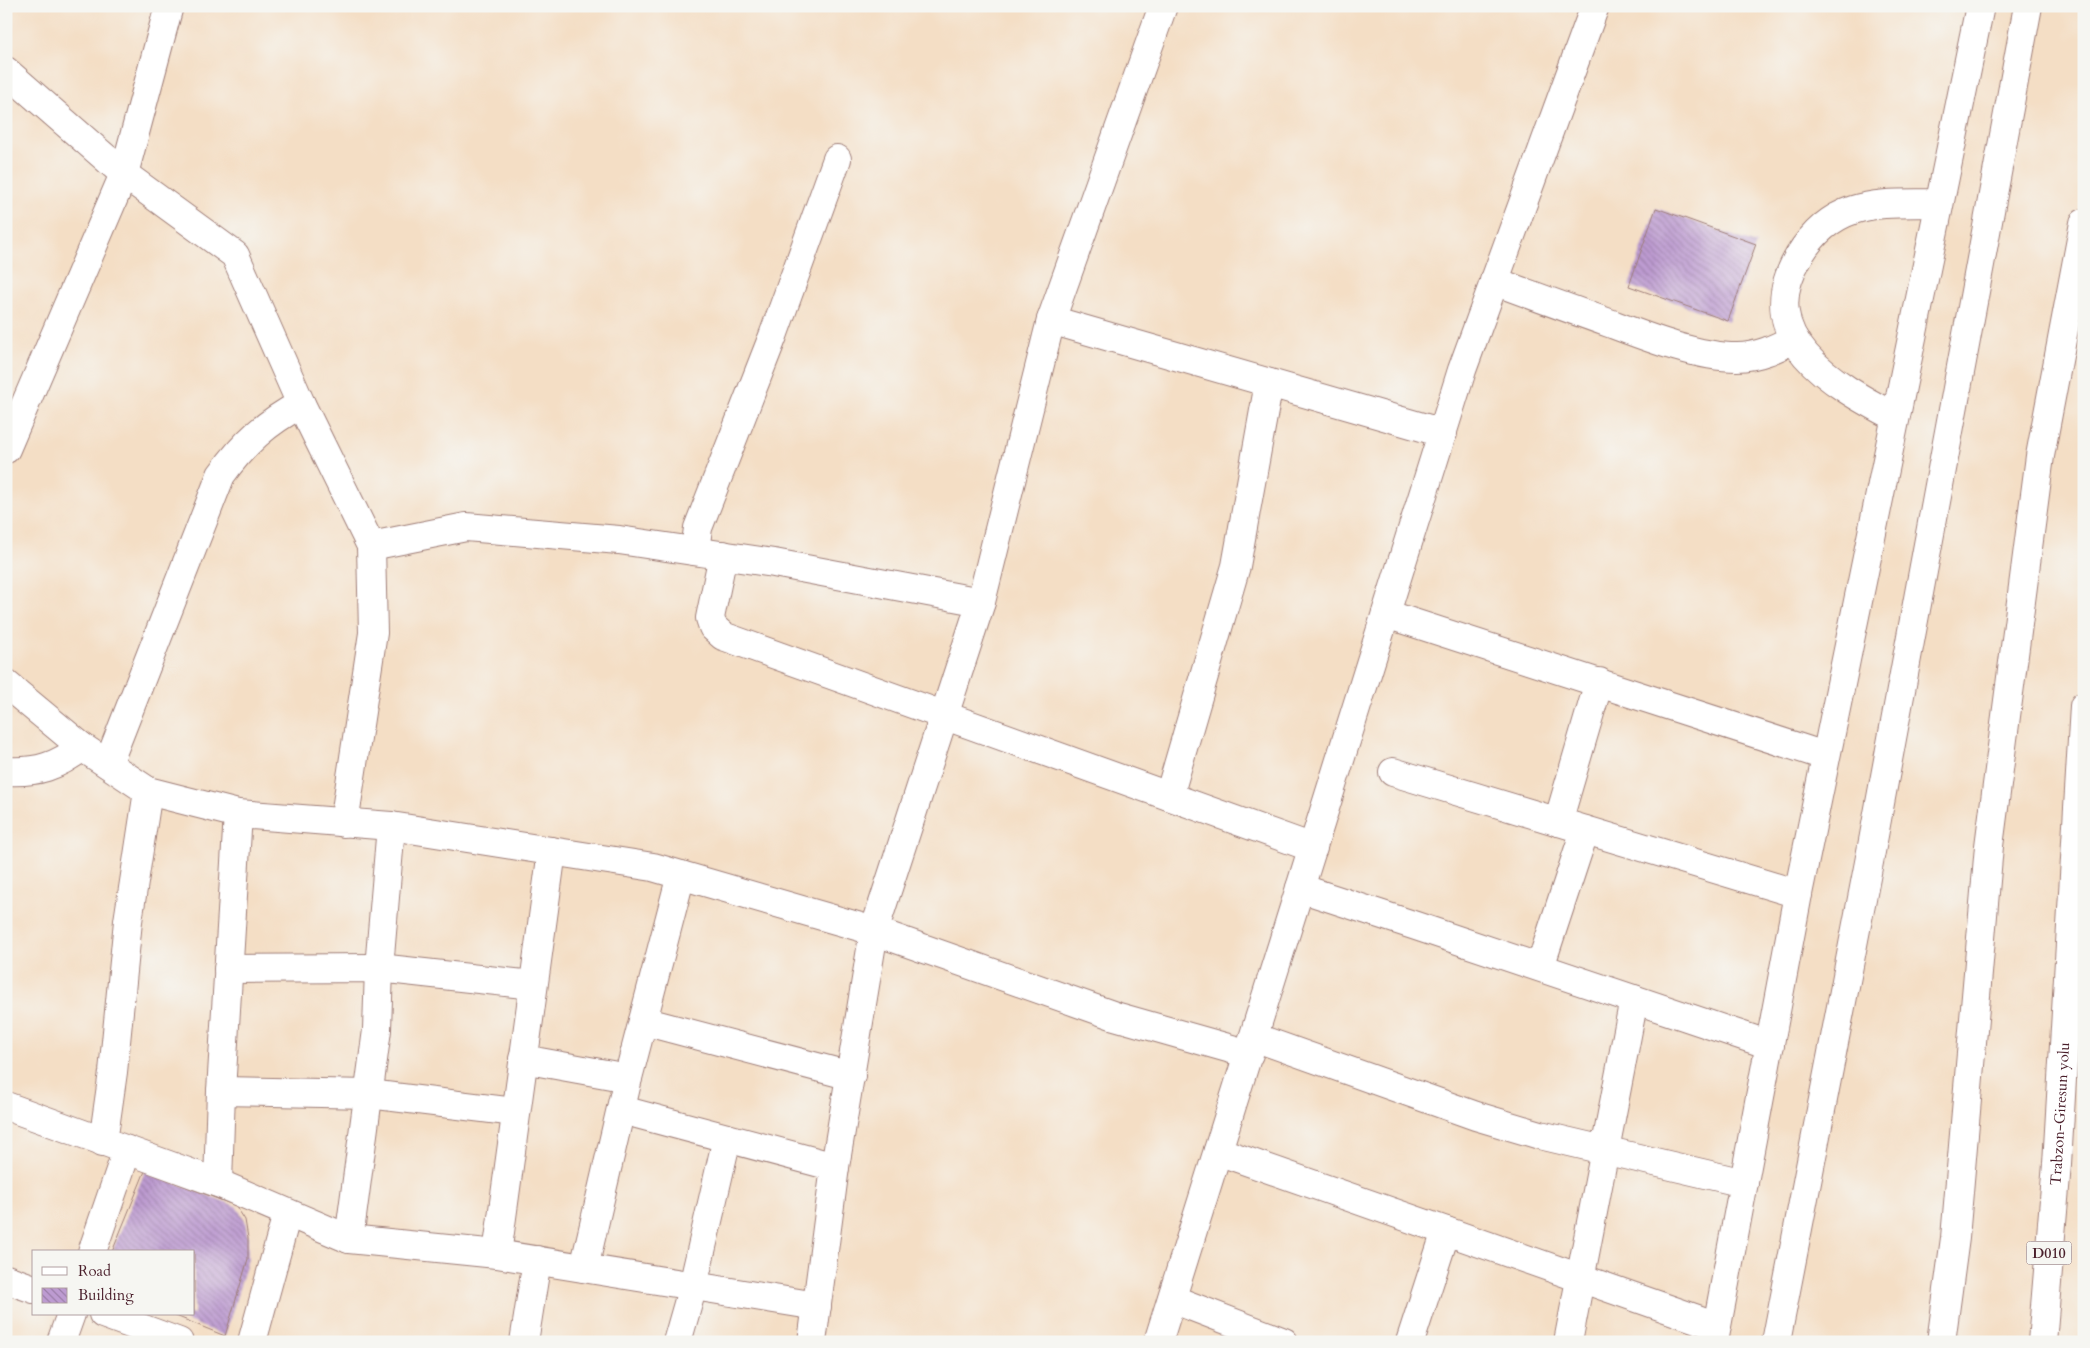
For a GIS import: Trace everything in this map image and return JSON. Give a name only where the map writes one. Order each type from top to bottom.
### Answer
[{"type":"main road","points":[[6,449],[124,174],[169,6]]},
{"type":"main road","points":[[812,1342],[835,1167],[874,932],[981,602],[1050,320],[1163,6]]},
{"type":"main road","points":[[1158,1342],[1462,370],[1595,6]]},
{"type":"main road","points":[[1218,1151],[1582,1279],[1715,1334],[1825,756],[1980,6]]},
{"type":"main road","points":[[1776,1342],[1874,838],[2028,6]]},
{"type":"main road","points":[[6,72],[124,174],[235,255],[302,404],[371,546],[373,633],[344,823]]},
{"type":"main road","points":[[695,551],[698,528],[774,336],[837,159]]},
{"type":"main road","points":[[1895,417],[1851,394],[1818,368],[1794,339],[1788,323],[1785,306],[1786,290],[1790,274],[1806,245],[1817,232],[1830,222],[1851,211],[1873,205],[1939,203]]},
{"type":"main road","points":[[1941,1342],[1955,1238],[1989,846],[2040,456],[2084,223]]},
{"type":"main road","points":[[1494,282],[1652,339],[1720,356],[1739,357],[1758,354],[1777,348],[1794,339]]},
{"type":"main road","points":[[1050,320],[1443,433]]},
{"type":"main road","points":[[1169,796],[1236,566],[1269,383]]},
{"type":"main road","points":[[108,764],[221,475],[254,435],[276,418],[302,404]]},
{"type":"main road","points":[[371,546],[466,527],[619,540],[695,551],[981,602]]},
{"type":"main road","points":[[723,556],[710,618],[713,627],[723,636],[945,714],[1313,848]]},
{"type":"main road","points":[[1386,614],[1825,756]]},
{"type":"main road","points":[[1558,822],[1599,682]]},
{"type":"main road","points":[[6,684],[82,747],[148,791],[238,814],[391,826],[653,867],[874,932],[1115,1016],[1252,1045],[1540,1135],[1744,1184]]},
{"type":"main road","name":"Trabzon-Giresun yolu","points":[[2042,1342],[2057,1164],[2084,706]]},
{"type":"main road","points":[[6,770],[27,771],[53,766],[65,761],[82,747]]},
{"type":"main road","points":[[1393,772],[1798,894]]},
{"type":"main road","points":[[92,1250],[115,1146],[113,1072],[128,921],[148,791]]},
{"type":"main road","points":[[218,1183],[221,1091],[238,814]]},
{"type":"main road","points":[[349,1240],[377,1030],[379,968],[391,826]]},
{"type":"main road","points":[[1540,967],[1585,830]]},
{"type":"main road","points":[[497,1254],[552,851]]},
{"type":"main road","points":[[584,1268],[628,1078],[681,875]]},
{"type":"main road","points":[[1300,888],[1770,1045]]},
{"type":"main road","points":[[228,969],[379,968],[534,985]]},
{"type":"main road","points":[[1568,1342],[1582,1279],[1634,999]]},
{"type":"main road","points":[[643,1021],[851,1076]]},
{"type":"main road","points":[[523,1059],[628,1078]]},
{"type":"main road","points":[[221,1091],[369,1094],[516,1112]]},
{"type":"main road","points":[[6,1106],[218,1183],[349,1240],[497,1254],[817,1306]]},
{"type":"main road","points":[[622,1110],[835,1167]]},
{"type":"main road","points":[[678,1342],[693,1286],[727,1138]]},
{"type":"main road","points":[[252,1342],[287,1214]]},
{"type":"main road","points":[[1410,1342],[1446,1231]]},
{"type":"main road","points":[[524,1342],[537,1260]]},
{"type":"main road","points":[[6,1279],[32,1288]]},
{"type":"main road","points":[[1172,1298],[1284,1342]]},
{"type":"main road","points":[[61,1342],[69,1316]]},
{"type":"main road","points":[[108,1316],[179,1342]]},
{"type":"building","points":[[1656,208],[1756,244],[1728,321],[1629,286]]},
{"type":"building","points":[[145,1171],[236,1206],[245,1220],[248,1238],[248,1259],[225,1336],[176,1316],[195,1316],[195,1250],[113,1250]]}]
